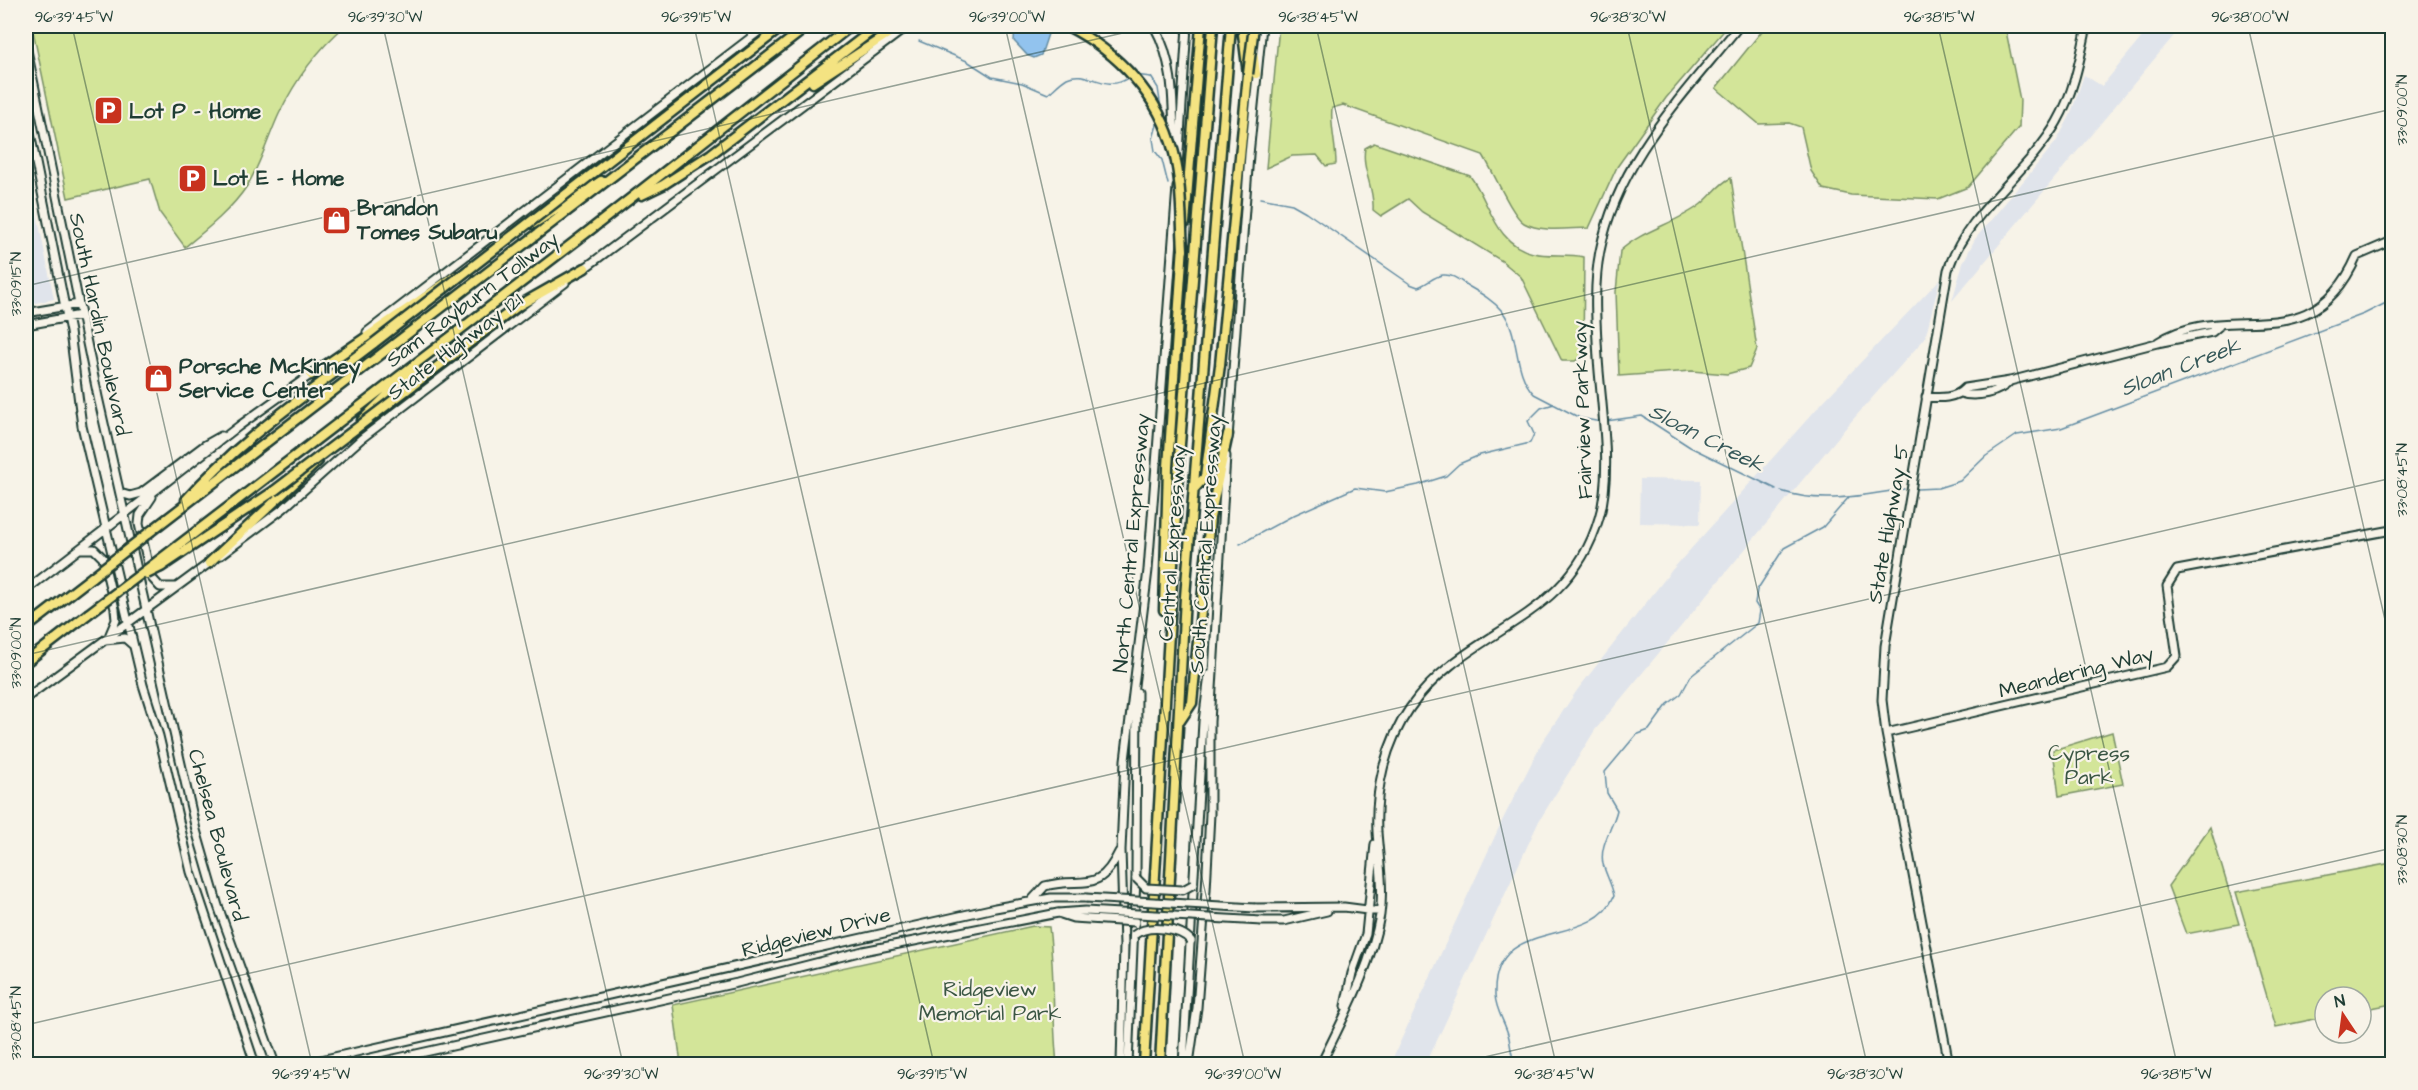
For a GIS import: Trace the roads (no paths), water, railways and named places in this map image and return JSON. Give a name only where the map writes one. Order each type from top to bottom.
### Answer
[{"type":"highway","points":[[171,516],[209,474],[237,449],[783,26]]},
{"type":"highway","name":"Sam Rayburn Tollway","points":[[26,628],[808,26]]},
{"type":"highway","name":"Sam Rayburn Tollway","points":[[160,564],[851,26]]},
{"type":"highway","points":[[783,101],[878,26]]},
{"type":"highway","points":[[629,201],[663,185],[783,101],[873,41],[900,26]]},
{"type":"highway","points":[[1067,26],[1095,42],[1125,67],[1146,93],[1165,127],[1177,170],[1182,250]]},
{"type":"highway","points":[[1163,712],[1168,467],[1182,250],[1201,26]]},
{"type":"highway","name":"Central Expressway","points":[[1144,1065],[1180,444],[1213,26]]},
{"type":"highway","name":"Central Expressway","points":[[1161,1065],[1194,489],[1231,26]]},
{"type":"highway","points":[[1242,26],[1252,74]]},
{"type":"highway","points":[[1194,489],[1205,477],[1252,74],[1252,26]]},
{"type":"highway","points":[[311,375],[588,188],[620,172]]},
{"type":"highway","points":[[26,662],[136,579],[274,491],[518,306],[585,268]]},
{"type":"highway","points":[[209,563],[407,380],[423,358]]},
{"type":"highway","points":[[1179,722],[1192,703],[1210,518],[1228,434]]},
{"type":"main road","points":[[26,590],[766,26]]},
{"type":"main road","name":"State Highway 121","points":[[26,698],[284,507],[361,439],[908,26]]},
{"type":"main road","points":[[1154,26],[1163,45],[1171,75],[1176,194]]},
{"type":"main road","name":"North Central Expressway","points":[[1121,1065],[1124,945],[1121,850],[1125,760],[1148,570],[1187,26]]},
{"type":"main road","name":"South Central Expressway","points":[[1189,1065],[1196,1028],[1205,901],[1214,660],[1252,74],[1262,26]]},
{"type":"main road","name":"Fairview Parkway","points":[[1341,1022],[1370,910],[1380,786],[1387,754],[1403,719],[1443,670],[1465,653],[1543,604],[1580,562],[1600,516],[1604,459],[1599,380],[1597,272],[1605,232],[1619,189],[1656,128],[1739,26]]},
{"type":"main road","name":"State Highway 5","points":[[1949,1065],[1886,734],[1882,700],[1885,646],[1950,263],[1968,232],[2057,122],[2075,80],[2087,26]]},
{"type":"main road","name":"South Hardin Boulevard","points":[[26,45],[81,315],[124,515],[147,608]]},
{"type":"main road","name":"South Hardin Boulevard","points":[[26,113],[65,306],[79,412],[128,622]]},
{"type":"main road","points":[[1926,397],[1943,398],[1960,393],[1965,388],[2010,381],[2157,343],[2171,333],[2210,325],[2260,324],[2295,317],[2312,309],[2338,290],[2348,276],[2357,256],[2392,241]]},
{"type":"main road","points":[[26,313],[79,304]]},
{"type":"main road","points":[[26,325],[81,315]]},
{"type":"main road","points":[[120,493],[130,496],[141,493],[205,445],[239,426]]},
{"type":"main road","points":[[154,492],[140,515],[139,527],[153,582],[160,587],[175,587]]},
{"type":"main road","name":"Meandering Way","points":[[1886,734],[2167,667],[2177,657],[2167,586],[2177,570],[2392,530]]},
{"type":"main road","points":[[79,549],[94,549],[103,558],[116,613],[114,627],[106,638]]},
{"type":"main road","name":"Chelsea Boulevard","points":[[147,608],[207,872],[275,1065]]},
{"type":"main road","name":"Chelsea Boulevard","points":[[128,622],[159,736],[191,872],[255,1065]]},
{"type":"main road","points":[[106,638],[125,638],[134,647]]},
{"type":"main road","points":[[1183,1065],[1206,691],[1214,660]]},
{"type":"main road","points":[[1128,1065],[1136,878],[1137,668]]},
{"type":"main road","name":"Fairview Parkway","points":[[1321,1065],[1370,958],[1380,911],[1382,877],[1377,817]]},
{"type":"main road","points":[[1032,900],[1045,886],[1094,880],[1103,876],[1110,871],[1121,850]]},
{"type":"main road","points":[[1136,878],[1146,888],[1183,890],[1194,884]]},
{"type":"main road","name":"Ridgeview Drive","points":[[303,1065],[1032,900],[1051,898],[1135,901],[1277,910],[1344,907],[1380,911]]},
{"type":"main road","name":"Ridgeview Drive","points":[[371,1065],[940,935],[1058,913],[1085,911],[1135,918],[1284,921],[1344,907]]},
{"type":"main road","points":[[937,920],[940,935]]},
{"type":"main road","points":[[1134,935],[1143,930],[1179,931],[1191,941]]},
{"type":"main road","points":[[657,985],[660,1000]]},
{"type":"water","points":[[1015,26],[1043,26],[1049,31],[1041,55],[1034,58],[1027,55],[1014,41]]},
{"type":"waterway","name":"Sloan Creek","points":[[919,41],[967,61],[992,77],[1022,83],[1048,94],[1064,80],[1075,76],[1111,83],[1128,78]]},
{"type":"waterway","name":"Sloan Creek","points":[[1135,75],[1151,77],[1158,88],[1161,108]]},
{"type":"waterway","name":"Sloan Creek","points":[[1158,121],[1153,139],[1155,151],[1162,160],[1168,184]]},
{"type":"waterway","name":"Sloan Creek","points":[[1260,198],[1292,204],[1306,212],[1410,284],[1418,287],[1437,277],[1447,275],[1456,278],[1486,297],[1502,311],[1508,321],[1522,375],[1534,394],[1580,418],[1601,422]]},
{"type":"waterway","name":"Sloan Creek","points":[[1917,489],[1938,488],[1960,481],[1986,456],[2017,435],[2061,428],[2364,314],[2392,300]]},
{"type":"waterway","points":[[1240,544],[1294,515],[1355,488],[1385,492],[1418,485],[1446,476],[1459,464],[1480,455],[1530,443],[1534,434],[1528,421],[1541,408],[1554,404]]},
{"type":"waterway","name":"Sloan Creek","points":[[1606,421],[1642,416],[1690,447],[1776,489]]},
{"type":"waterway","name":"Sloan Creek","points":[[1781,491],[1827,498],[1904,489]]},
{"type":"waterway","points":[[1515,1064],[1508,1033],[1496,1001],[1498,969],[1509,953],[1526,942],[1586,923],[1602,913],[1614,896],[1602,857],[1617,810],[1607,793],[1605,772],[1636,735],[1649,730],[1668,704],[1681,694],[1691,676],[1758,623],[1760,611],[1755,603],[1757,590],[1784,548],[1823,527],[1849,497]]},
{"type":"place","name":"Lot P - Home","points":[[108,111]]},
{"type":"place","name":"Lot E - Home","points":[[192,178]]},
{"type":"place","name":"Brandon Tomes Subaru","points":[[336,220]]},
{"type":"place","name":"Porsche McKinney Service Center","points":[[158,378]]},
{"type":"park label","name":"Cypress Park","points":[[2089,765]]},
{"type":"park label","name":"Ridgeview Memorial Park","points":[[990,1001]]}]
